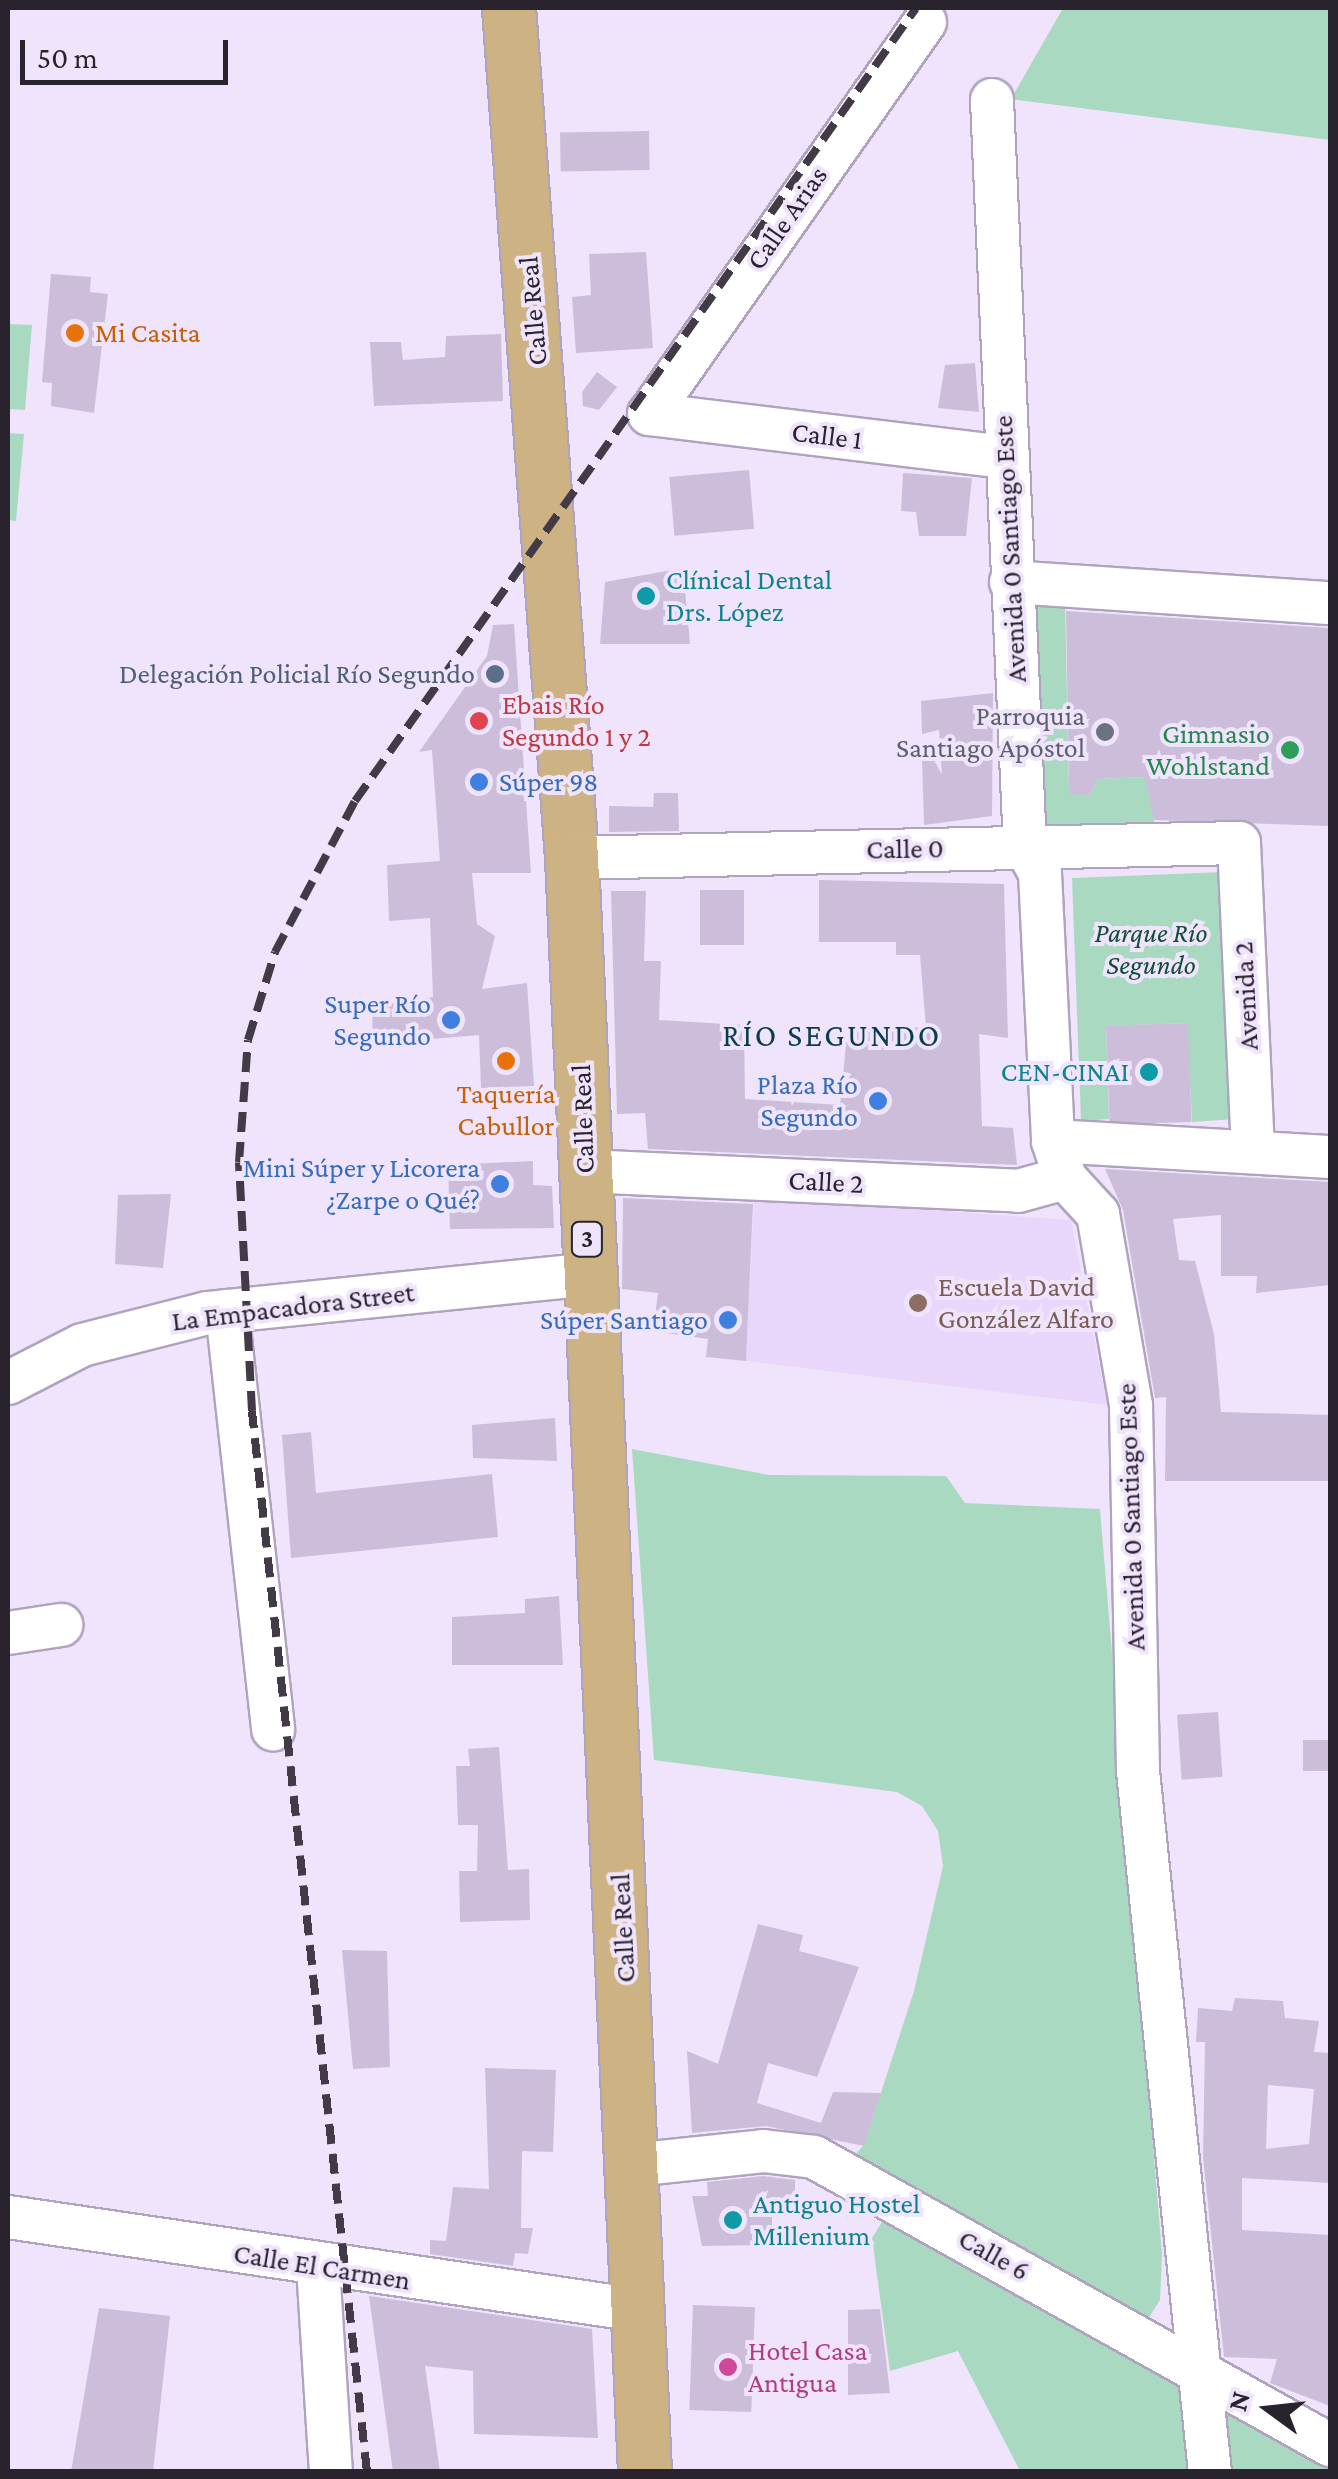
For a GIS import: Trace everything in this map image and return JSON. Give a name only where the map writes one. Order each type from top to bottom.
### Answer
[{"type":"main road","name":"Calle Real","points":[[509,8],[572,858],[645,2472]]},
{"type":"street","name":"Calle Arias","points":[[648,414],[925,22]]},
{"type":"street","name":"Avenida 0 Santiago Este","points":[[992,100],[1005,458],[1026,846],[1040,873],[1059,1160],[1098,1214],[1132,1406],[1138,1771],[1196,2368],[1210,2472]]},
{"type":"street","name":"Calle 1","points":[[648,414],[1005,458]]},
{"type":"street","points":[[1011,582],[1330,603]]},
{"type":"street","name":"Calle 0","points":[[572,858],[1239,843]]},
{"type":"street","name":"Avenida 2","points":[[1239,843],[1253,1149]]},
{"type":"street","name":"Calle 2","points":[[585,1171],[1018,1191],[1059,1160],[1253,1149],[1330,1157]]},
{"type":"street","name":"La Empacadora Street","points":[[8,1382],[97,1340],[227,1311],[588,1274]]},
{"type":"street","points":[[227,1311],[273,1729]]},
{"type":"street","points":[[8,1633],[60,1625]]},
{"type":"street","name":"Calle 6","points":[[633,2165],[763,2152],[814,2157],[1330,2445]]},
{"type":"street","name":"Calle El Carmen","points":[[8,2217],[318,2267],[638,2310]]},
{"type":"street","points":[[318,2267],[331,2472]]},
{"type":"shaded area","name":"Escuela David González Alfaro","points":[[754,1198],[1071,1220],[1107,1405],[746,1361]]},
{"type":"green space","points":[[1063,8],[1330,8],[1330,140],[1011,99]]},
{"type":"green space","points":[[8,324],[32,325],[25,410],[8,409]]},
{"type":"green space","points":[[8,433],[24,434],[16,521],[8,520]]},
{"type":"green space","points":[[1065,601],[1069,793],[1091,795],[1097,779],[1145,777],[1154,786],[1154,826],[1038,826],[1032,602]]},
{"type":"green space","name":"Parque Río Segundo","points":[[1224,872],[1235,1119],[1192,1122],[1187,1023],[1106,1026],[1109,1119],[1081,1121],[1072,878]]},
{"type":"green space","points":[[632,1449],[769,1475],[946,1476],[965,1503],[1100,1509],[1162,2253],[1160,2300],[1148,2319],[850,2160],[864,2145],[914,1991],[943,1866],[938,1831],[922,1806],[897,1792],[654,1760]]},
{"type":"green space","points":[[887,2214],[1182,2384],[1195,2471],[1020,2471],[958,2351],[890,2371],[872,2238]]},
{"type":"green space","points":[[1215,2386],[1330,2450],[1330,2471],[1216,2471]]},
{"type":"building","points":[[649,131],[650,170],[561,172],[560,133]]},
{"type":"building","points":[[646,252],[653,348],[576,353],[572,297],[591,295],[589,254]]},
{"type":"building","name":"Mi Casita","points":[[51,274],[91,277],[90,292],[108,294],[94,413],[51,406],[52,383],[42,382]]},
{"type":"building","points":[[501,334],[503,401],[374,406],[370,342],[401,342],[403,360],[445,357],[446,336]]},
{"type":"building","points":[[975,363],[979,412],[938,408],[945,365]]},
{"type":"building","points":[[597,372],[617,387],[599,410],[583,406],[582,392]]},
{"type":"building","points":[[749,470],[754,529],[674,536],[669,477]]},
{"type":"building","points":[[903,473],[972,478],[966,536],[919,536],[916,512],[901,511]]},
{"type":"building","name":"Clínical Dental Drs. López","points":[[683,568],[690,644],[600,644],[605,582]]},
{"type":"building","points":[[1066,611],[1330,628],[1330,826],[1154,820],[1145,777],[1097,779],[1091,795],[1069,794]]},
{"type":"building","points":[[514,624],[531,873],[472,873],[477,924],[495,936],[482,989],[527,983],[534,1086],[481,1088],[479,1035],[373,1044],[372,1006],[433,997],[430,918],[389,921],[387,865],[440,861],[432,750],[419,752],[487,656],[493,625]]},
{"type":"building","points":[[993,693],[992,816],[924,825],[922,759],[933,758],[942,775],[939,730],[922,734],[921,701]]},
{"type":"building","points":[[654,793],[678,793],[679,831],[609,832],[609,806],[653,807]]},
{"type":"building","points":[[819,880],[1004,884],[1008,1038],[979,1034],[982,1126],[1013,1128],[1017,1165],[648,1149],[645,1113],[617,1114],[611,891],[646,891],[644,961],[661,961],[659,1020],[744,1025],[745,1099],[840,1105],[848,1024],[926,1028],[920,955],[896,955],[896,942],[819,942]]},
{"type":"building","points":[[700,890],[744,890],[744,945],[700,945]]},
{"type":"building","name":"CEN-CINAI","points":[[1188,1023],[1191,1122],[1110,1125],[1106,1026]]},
{"type":"building","points":[[533,1161],[533,1185],[552,1186],[554,1228],[450,1229],[448,1165]]},
{"type":"building","points":[[1105,1169],[1330,1182],[1330,1285],[1256,1293],[1257,1276],[1221,1276],[1221,1215],[1173,1219],[1179,1260],[1195,1261],[1214,1334],[1221,1412],[1330,1415],[1330,1481],[1165,1481],[1166,1397],[1155,1398],[1123,1210]]},
{"type":"building","points":[[171,1194],[163,1268],[115,1264],[118,1195]]},
{"type":"building","points":[[623,1198],[753,1204],[746,1361],[706,1357],[708,1339],[653,1331],[658,1293],[622,1289]]},
{"type":"building","points":[[555,1418],[557,1461],[473,1458],[472,1425]]},
{"type":"building","points":[[311,1432],[316,1493],[492,1474],[498,1537],[291,1558],[282,1435]]},
{"type":"building","points":[[559,1596],[563,1665],[452,1665],[452,1617],[525,1613],[525,1599]]},
{"type":"building","points":[[1218,1712],[1223,1777],[1182,1780],[1177,1715]]},
{"type":"building","points":[[1303,1740],[1330,1740],[1330,1771],[1303,1771]]},
{"type":"building","points":[[499,1747],[508,1870],[529,1869],[530,1920],[460,1922],[459,1871],[477,1871],[478,1825],[458,1825],[456,1766],[470,1766],[468,1749]]},
{"type":"building","points":[[758,1924],[803,1935],[799,1951],[859,1967],[817,2077],[768,2063],[757,2103],[821,2123],[833,2092],[881,2093],[864,2146],[766,2126],[692,2133],[687,2051],[718,2064]]},
{"type":"building","points":[[342,1950],[387,1951],[390,2067],[353,2069]]},
{"type":"building","points":[[1235,1998],[1283,2001],[1285,2018],[1319,2021],[1314,2052],[1330,2053],[1330,2183],[1242,2178],[1242,2230],[1330,2235],[1330,2406],[1270,2383],[1277,2359],[1224,2357],[1203,2157],[1205,2042],[1196,2042],[1198,2008],[1232,2011]],"holes":[[[1268,2085],[1314,2089],[1309,2144],[1266,2149]]]},
{"type":"building","points":[[485,2068],[556,2070],[553,2152],[522,2151],[521,2228],[533,2228],[528,2254],[515,2253],[513,2266],[430,2254],[430,2240],[446,2241],[453,2187],[489,2189]]},
{"type":"building","name":"Antiguo Hostel Millenium","points":[[763,2176],[795,2180],[795,2204],[772,2205],[772,2245],[702,2246],[692,2196],[708,2196],[707,2182]]},
{"type":"building","points":[[369,2296],[592,2329],[598,2438],[474,2434],[473,2371],[425,2366],[440,2472],[393,2472]]},
{"type":"building","name":"Hotel Casa Antigua","points":[[693,2305],[755,2307],[751,2412],[689,2410]]},
{"type":"building","points":[[99,2308],[170,2316],[153,2472],[71,2472]]},
{"type":"building","points":[[880,2309],[890,2393],[848,2395],[848,2310]]},
{"type":"railway","points":[[367,2472],[252,1411],[239,1162],[248,1040],[275,952],[355,801],[916,8]]},
{"type":"place","name":"Mi Casita","points":[[75,333]]},
{"type":"place","name":"Clínical Dental Drs. López","points":[[646,596]]},
{"type":"place","name":"Delegación Policial Río Segundo","points":[[495,674]]},
{"type":"place","name":"Ebais Río Segundo 1 y 2","points":[[479,721]]},
{"type":"place","name":"Parroquia Santiago Apóstol","points":[[1105,732]]},
{"type":"place","name":"Gimnasio Wohlstand","points":[[1290,750]]},
{"type":"place","name":"Súper 98","points":[[479,782]]},
{"type":"place","name":"Super Río Segundo","points":[[451,1020]]},
{"type":"place","name":"Taquería Cabullor","points":[[506,1061]]},
{"type":"place","name":"CEN-CINAI","points":[[1149,1072]]},
{"type":"place","name":"Plaza Río Segundo","points":[[878,1101]]},
{"type":"place","name":"Mini Súper y Licorera ¿Zarpe o Qué?","points":[[500,1184]]},
{"type":"place","name":"Escuela David González Alfaro","points":[[918,1303]]},
{"type":"place","name":"Súper Santiago","points":[[728,1320]]},
{"type":"place","name":"Antiguo Hostel Millenium","points":[[733,2220]]},
{"type":"place","name":"Hotel Casa Antigua","points":[[728,2367]]},
{"type":"district","name":"RÍO SEGUNDO","points":[[832,1035]]}]
